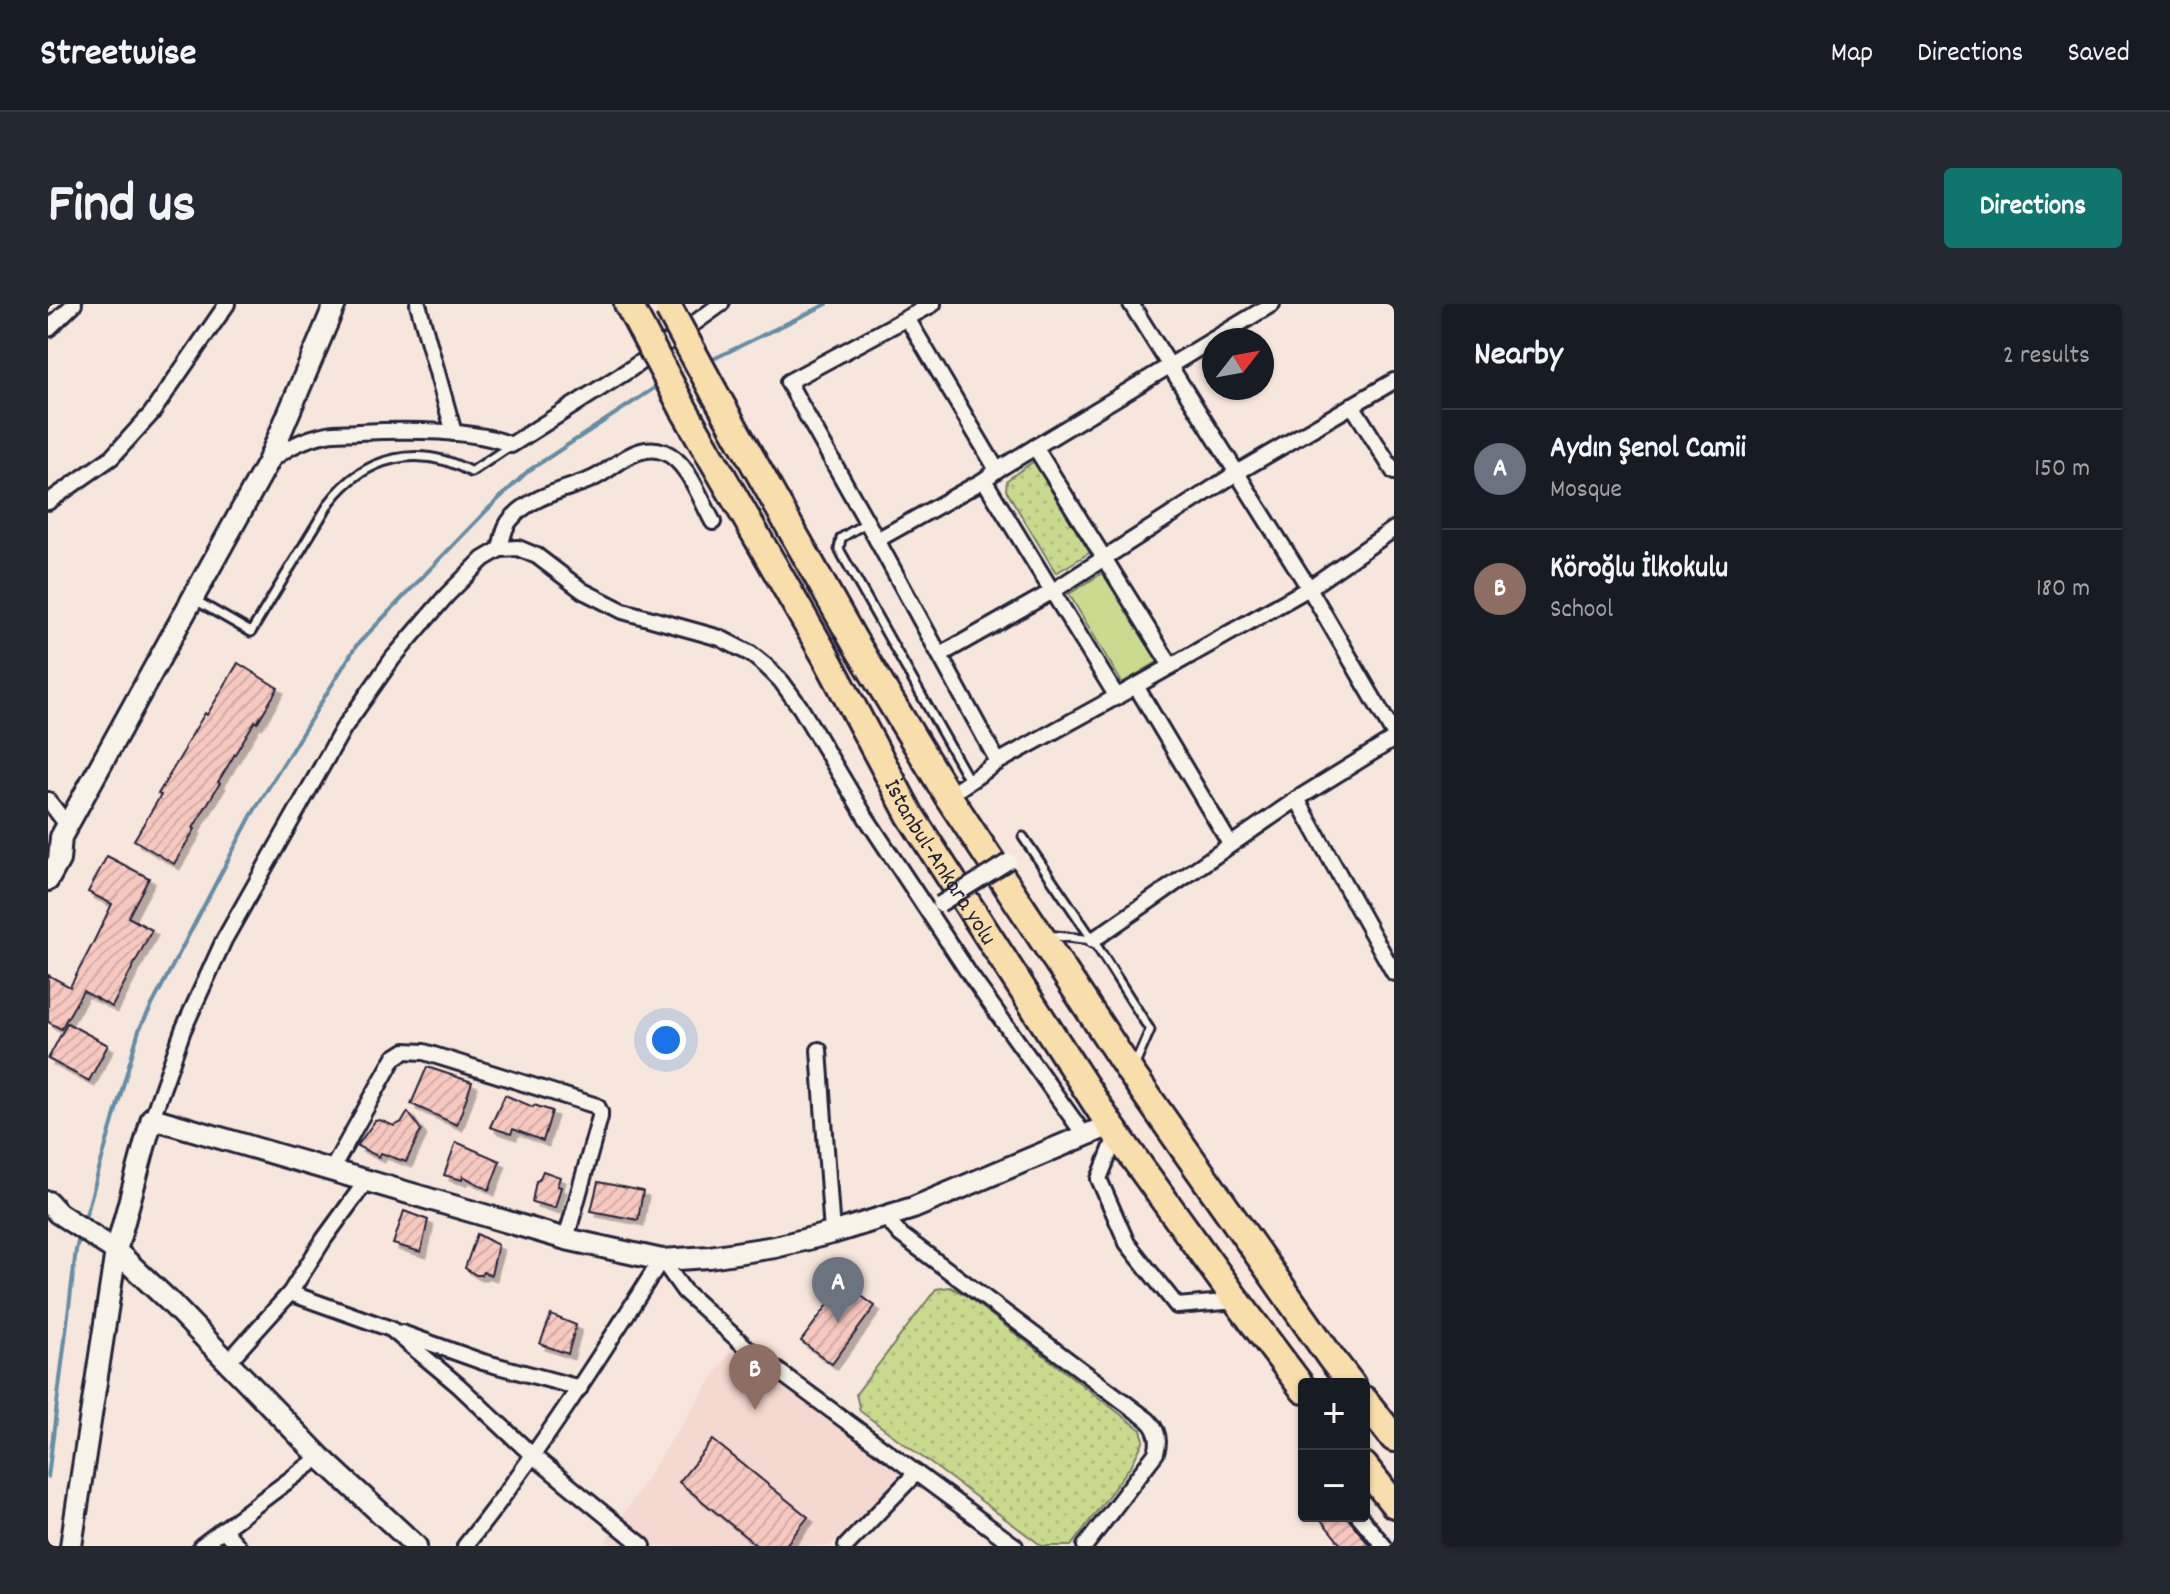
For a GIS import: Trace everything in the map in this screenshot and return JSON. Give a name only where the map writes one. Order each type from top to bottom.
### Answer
[{"type":"highway","name":"İstanbul-Ankara yolu","points":[[628,304],[683,408],[826,657],[910,815],[1114,1129],[1298,1382]]},
{"type":"highway","name":"İstanbul-Ankara yolu","points":[[668,306],[854,641],[959,789],[1039,934],[1131,1073],[1347,1378]]},
{"type":"highway","points":[[1370,1408],[1394,1438]]},
{"type":"highway","points":[[1370,1474],[1394,1504]]},
{"type":"street","points":[[48,329],[74,304]]},
{"type":"street","points":[[48,502],[112,457],[151,414],[227,304]]},
{"type":"street","points":[[59,835],[268,462],[335,304]]},
{"type":"street","points":[[418,304],[454,433]]},
{"type":"street","points":[[268,462],[283,450],[328,434],[388,430],[454,433],[492,438],[511,445],[632,368],[721,304]]},
{"type":"street","points":[[933,304],[788,382],[998,762]]},
{"type":"street","points":[[1093,940],[1230,844],[1394,737],[1309,588],[1131,304]]},
{"type":"street","points":[[877,540],[984,480],[1272,304]]},
{"type":"street","points":[[907,318],[997,470]]},
{"type":"street","points":[[940,655],[1053,591],[1238,472],[1394,381]]},
{"type":"street","points":[[1352,405],[1394,472]]},
{"type":"street","points":[[1035,447],[1171,666]]},
{"type":"street","points":[[500,549],[504,529],[521,509],[535,500],[594,478],[644,450],[657,450],[678,460],[713,522]]},
{"type":"street","points":[[984,480],[1117,697]]},
{"type":"street","points":[[959,789],[998,762],[1309,588],[1394,529]]},
{"type":"street","points":[[71,1546],[108,1245],[183,1030],[224,940],[343,729],[393,658],[447,595],[483,559],[500,549],[518,548],[537,556],[583,591],[623,611],[720,638],[751,654],[781,681],[970,975],[1085,1136]]},
{"type":"street","points":[[1136,686],[1230,844]]},
{"type":"street","points":[[1297,799],[1394,973]]},
{"type":"street","points":[[48,800],[59,835],[59,860],[48,880]]},
{"type":"street","points":[[940,904],[1009,861]]},
{"type":"street","points":[[819,1050],[832,1233]]},
{"type":"street","points":[[331,1171],[394,1058],[405,1051],[424,1052],[597,1106],[600,1117],[566,1239]]},
{"type":"street","points":[[152,1118],[566,1239],[661,1260],[709,1257],[775,1247],[832,1233],[913,1208],[1085,1136],[1114,1129]]},
{"type":"street","points":[[1114,1129],[1099,1179],[1127,1243],[1177,1306],[1237,1301]]},
{"type":"street","points":[[227,1363],[290,1293],[367,1180]]},
{"type":"street","points":[[53,1207],[108,1245],[171,1303],[320,1457],[416,1546]]},
{"type":"street","points":[[889,1215],[901,1235],[1155,1428],[1158,1440],[1156,1453],[1085,1546]]},
{"type":"street","points":[[465,1546],[501,1502],[580,1388],[661,1260]]},
{"type":"street","points":[[661,1260],[684,1291],[747,1348],[1015,1546]]},
{"type":"street","points":[[290,1293],[483,1362],[580,1388]]},
{"type":"street","points":[[391,1329],[458,1385],[532,1455],[643,1546]]},
{"type":"street","points":[[201,1546],[320,1457]]},
{"type":"street","points":[[846,1546],[916,1473]]},
{"type":"street","points":[[1364,1522],[1384,1546]]},
{"type":"street","points":[[223,1529],[238,1546]]},
{"type":"lane","points":[[193,598],[251,632],[330,502],[359,473],[390,460],[415,456],[448,461],[471,472],[511,445]]},
{"type":"lane","points":[[867,522],[841,538],[839,549],[959,789]]},
{"type":"lane","points":[[1023,837],[1150,1030],[1131,1073]]},
{"type":"lane","points":[[1039,934],[1093,940]]},
{"type":"shaded area","points":[[731,1350],[907,1471],[830,1546],[612,1546],[606,1540]]},
{"type":"green space","points":[[1034,461],[1091,552],[1056,573],[1006,490],[1007,480]]},
{"type":"green space","points":[[1104,572],[1159,661],[1122,683],[1069,594]]},
{"type":"green space","points":[[950,1287],[964,1294],[1141,1430],[1144,1440],[1132,1464],[1071,1546],[1042,1546],[860,1411],[856,1394],[936,1289]]},
{"type":"building","points":[[238,663],[278,688],[218,782],[174,864],[134,840],[184,748]]},
{"type":"building","points":[[107,856],[149,878],[128,917],[152,930],[112,1007],[83,991],[61,1029],[48,1022],[48,975],[70,987],[92,945],[112,904],[88,892]]},
{"type":"building","points":[[67,1023],[108,1045],[89,1081],[48,1059]]},
{"type":"building","points":[[427,1067],[472,1082],[457,1125],[411,1104]]},
{"type":"building","points":[[505,1095],[552,1111],[543,1141],[513,1129],[511,1134],[490,1127]]},
{"type":"building","points":[[408,1112],[421,1130],[406,1162],[381,1153],[379,1157],[357,1146],[375,1121],[394,1126],[402,1122]]},
{"type":"building","points":[[456,1142],[500,1161],[489,1190],[463,1176],[462,1180],[444,1175]]},
{"type":"building","points":[[543,1171],[560,1177],[557,1186],[561,1187],[555,1208],[532,1202],[536,1181]]},
{"type":"building","points":[[598,1182],[643,1191],[638,1220],[591,1211]]},
{"type":"building","points":[[404,1211],[428,1220],[421,1252],[393,1244]]},
{"type":"building","points":[[477,1234],[498,1245],[491,1275],[483,1272],[476,1275],[465,1268]]},
{"type":"building","points":[[844,1283],[875,1306],[832,1364],[801,1341]]},
{"type":"building","points":[[551,1315],[576,1325],[568,1354],[540,1344]]},
{"type":"building","points":[[713,1440],[808,1517],[785,1546],[757,1546],[679,1482]]},
{"type":"building","points":[[1323,1522],[1351,1522],[1370,1546],[1342,1546]]},
{"type":"waterway","points":[[707,362],[827,304]]},
{"type":"waterway","points":[[84,1222],[139,1030],[251,816],[356,646],[528,471],[659,385]]},
{"type":"waterway","points":[[48,1477],[80,1234]]},
{"type":"place","name":"Aydın Şenol Camii","points":[[838,1323]]},
{"type":"place","name":"Köroğlu İlkokulu","points":[[755,1410]]}]
